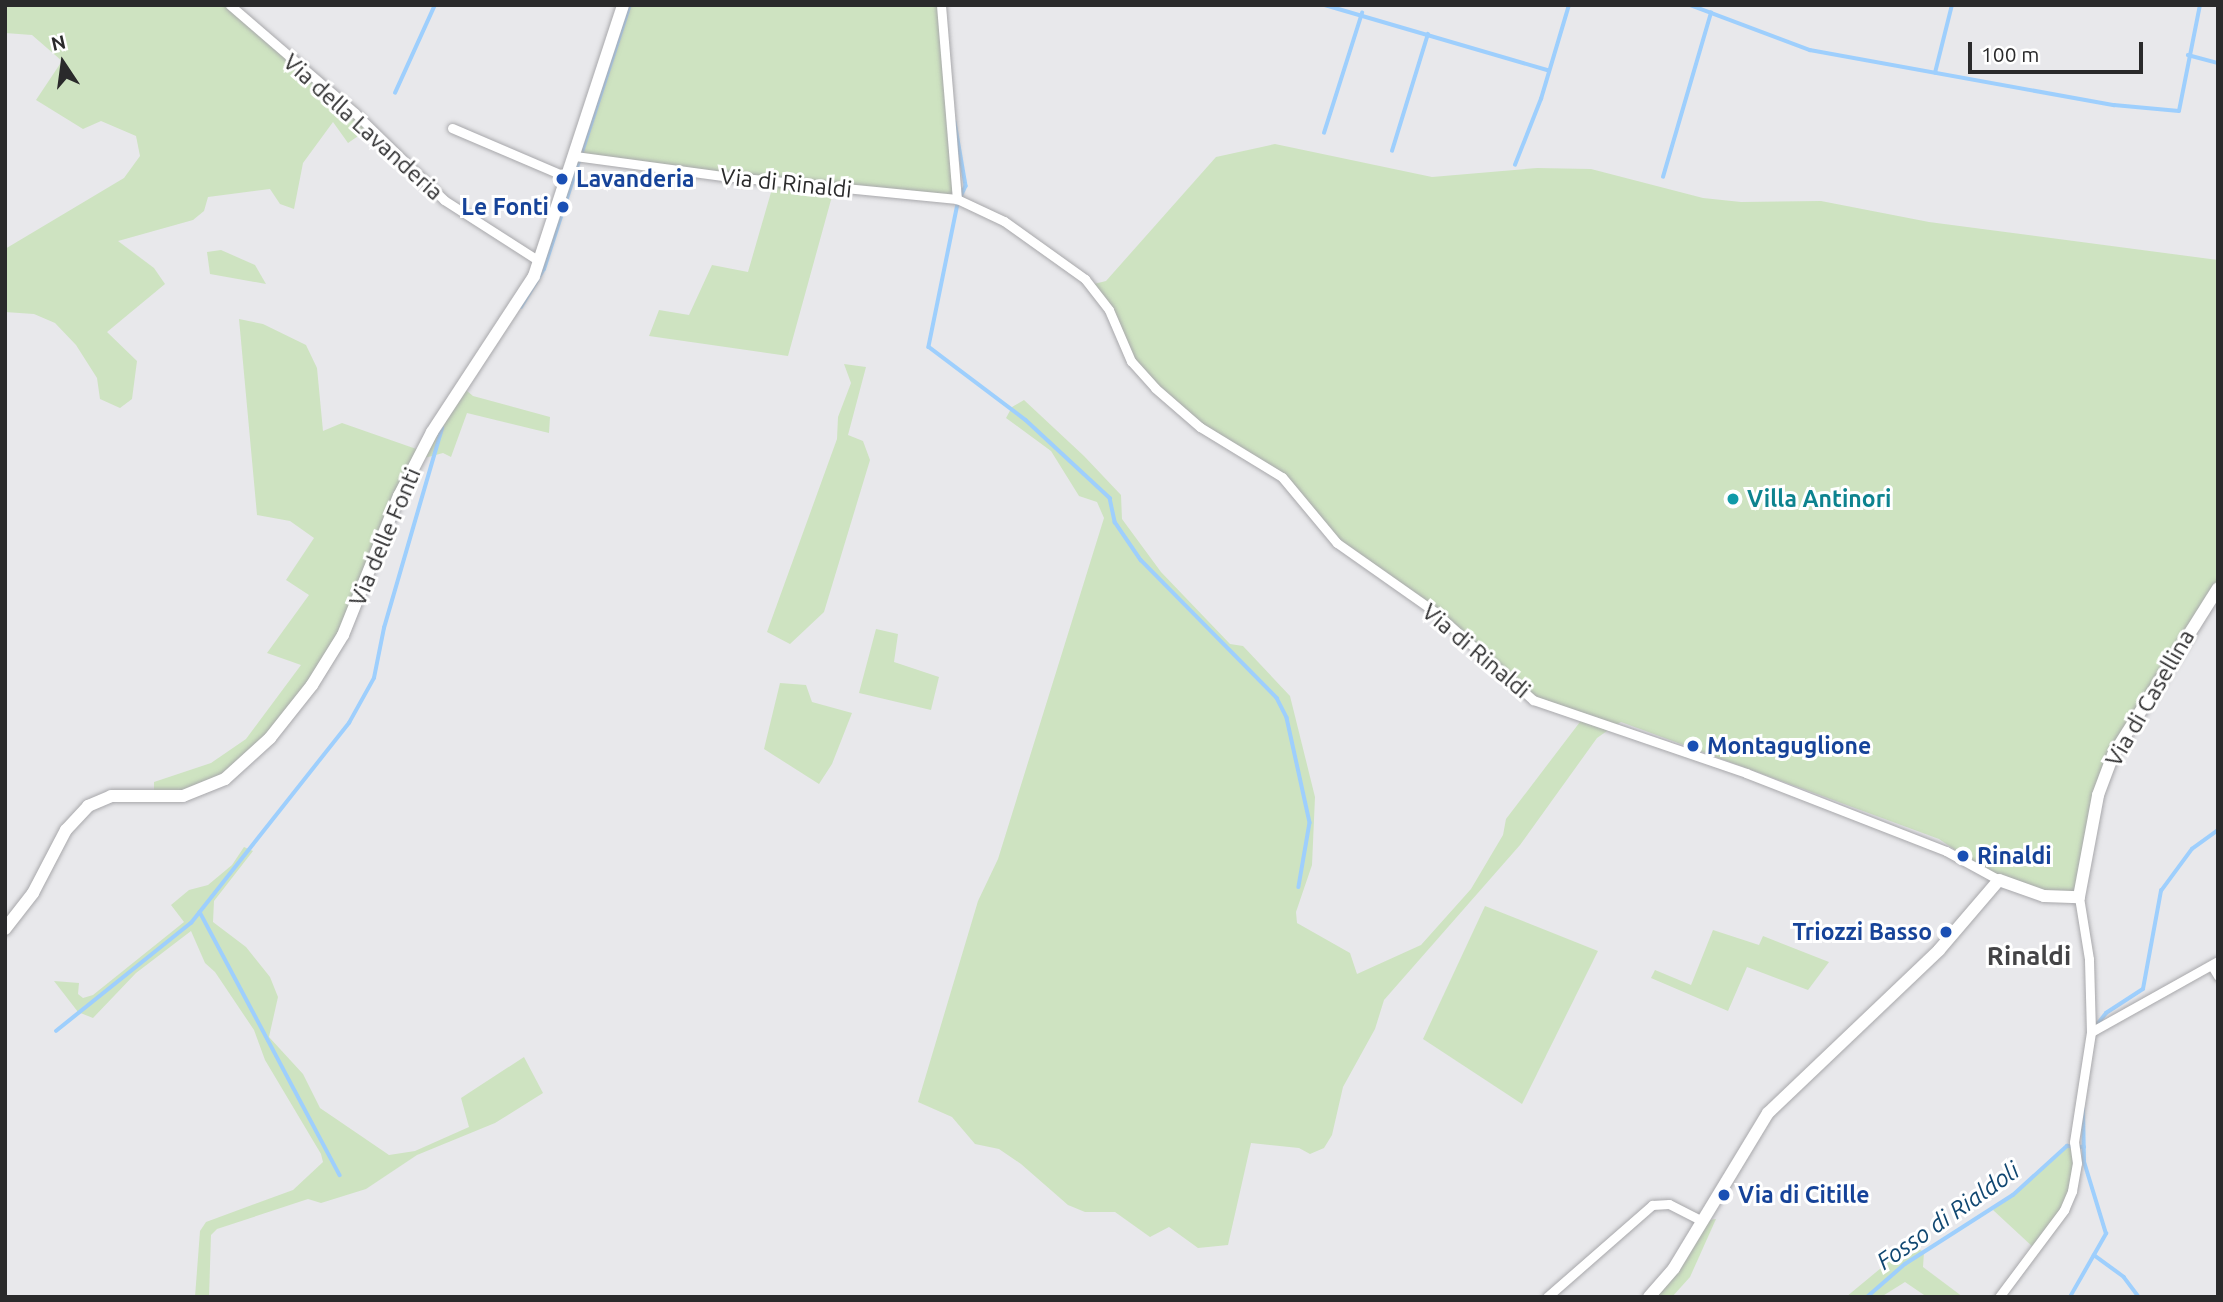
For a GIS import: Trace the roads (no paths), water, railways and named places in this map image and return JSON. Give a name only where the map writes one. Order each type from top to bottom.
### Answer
[{"type":"street","name":"Via della Lavanderia","points":[[230,5],[355,113],[444,200],[539,261]]},
{"type":"street","name":"Via delle Fonti","points":[[5,929],[33,894],[66,830],[88,806],[111,796],[183,796],[225,779],[270,738],[312,685],[344,635],[399,496],[432,432],[539,261],[623,5]]},
{"type":"street","points":[[941,5],[957,198]]},
{"type":"street","points":[[452,128],[568,177]]},
{"type":"street","name":"Via di Rinaldi","points":[[575,156],[786,183],[957,198],[1004,221],[1084,279],[1109,310],[1131,361],[1155,388],[1200,427],[1282,477],[1337,543],[1435,612],[1533,700],[1782,786],[1946,851],[1999,880],[2044,896],[2080,897]]},
{"type":"street","name":"Via di Casellina","points":[[2080,897],[2098,795],[2113,755],[2218,588]]},
{"type":"street","points":[[1649,1297],[1674,1268],[1768,1113],[1939,950],[1999,880]]},
{"type":"street","points":[[1999,1297],[2064,1210],[2073,1191],[2077,1163],[2074,1142],[2091,1032],[2088,959],[2080,897]]},
{"type":"street","points":[[2091,1032],[2215,964],[2218,976]]},
{"type":"street","points":[[1548,1297],[1652,1205],[1669,1204],[1703,1221]]},
{"type":"waterway","points":[[395,93],[435,5]]},
{"type":"waterway","points":[[521,307],[544,269],[630,5]]},
{"type":"waterway","points":[[1325,5],[1548,70]]},
{"type":"waterway","points":[[1515,165],[1541,99],[1569,5]]},
{"type":"waterway","points":[[1690,5],[1810,50],[2114,105],[2179,111],[2200,5]]},
{"type":"waterway","points":[[1935,73],[1952,5]]},
{"type":"waterway","points":[[1324,133],[1362,13]]},
{"type":"waterway","points":[[1663,177],[1711,13]]},
{"type":"waterway","points":[[1392,151],[1428,34]]},
{"type":"waterway","points":[[2188,55],[2218,63]]},
{"type":"waterway","points":[[955,122],[966,186],[958,204],[929,347],[1026,420],[1110,498],[1115,522],[1141,560],[1277,698],[1287,718],[1310,823],[1299,887]]},
{"type":"waterway","points":[[56,1031],[191,923],[349,723],[374,678],[384,628],[442,428]]},
{"type":"waterway","points":[[2096,1026],[2106,1013],[2143,989],[2161,891],[2192,849],[2218,830]]},
{"type":"waterway","points":[[200,912],[340,1175]]},
{"type":"waterway","points":[[2070,1297],[2106,1234],[2084,1162],[2083,1109]]},
{"type":"waterway","name":"Fosso di Rialdoli","points":[[1867,1297],[1905,1264],[2013,1195],[2067,1146],[2084,1147]]},
{"type":"waterway","points":[[2094,1255],[2124,1277],[2139,1297]]},
{"type":"place","name":"Lavanderia","points":[[562,179]]},
{"type":"place","name":"Le Fonti","points":[[563,207]]},
{"type":"place","name":"Villa Antinori","points":[[1733,499]]},
{"type":"place","name":"Montaguglione","points":[[1693,746]]},
{"type":"place","name":"Rinaldi","points":[[1963,856]]},
{"type":"place","name":"Triozzi Basso","points":[[1946,932]]},
{"type":"place","name":"Via di Citille","points":[[1724,1195]]},
{"type":"district","name":"Rinaldi","points":[[2029,956]]}]
